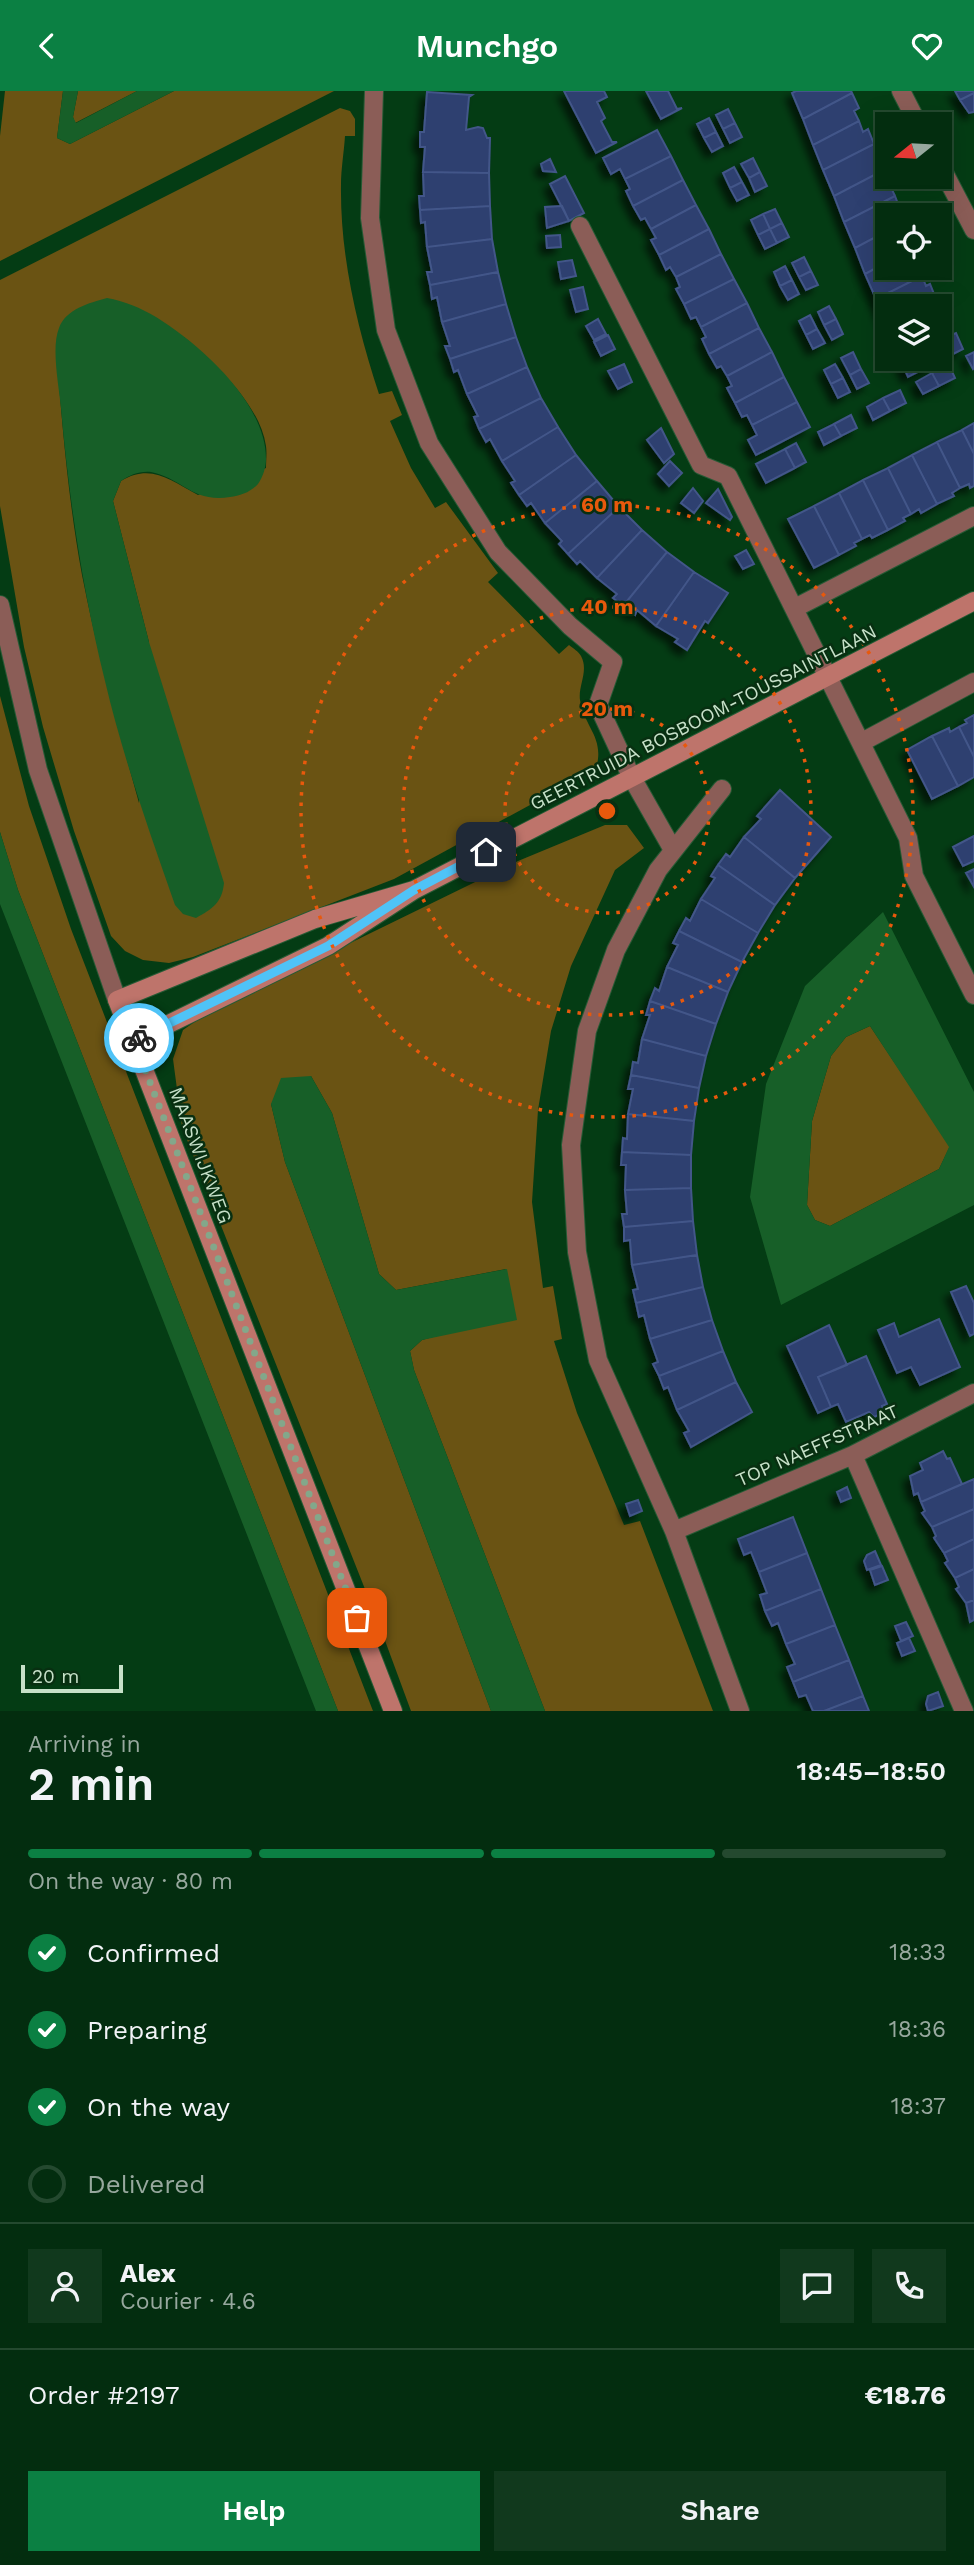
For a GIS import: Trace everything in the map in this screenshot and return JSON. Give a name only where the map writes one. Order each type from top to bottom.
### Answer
[{"type":"street","points":[[373,91],[370,218],[386,330],[429,443],[498,552],[570,626],[613,662],[598,705],[631,776],[673,850]]},
{"type":"street","points":[[901,91],[912,112]]},
{"type":"street","points":[[952,188],[974,230]]},
{"type":"street","points":[[580,226],[701,465],[727,476],[796,608],[908,838],[914,876],[974,995]]},
{"type":"street","points":[[796,608],[974,516]]},
{"type":"street","name":"GEERTRUIDA BOSBOOM-TOUSSAINTLAAN","points":[[134,1041],[328,946],[414,890],[974,601]]},
{"type":"street","name":"MAASWIJKWEG","points":[[0,605],[38,770],[117,1000],[393,1711]]},
{"type":"street","points":[[862,742],[974,682]]},
{"type":"street","points":[[722,789],[659,870],[616,950],[587,1031],[571,1145],[577,1252],[598,1360],[674,1531],[740,1711]]},
{"type":"street","name":"GEERTRUIDA BOSBOOM-TOUSSAINTLAAN","points":[[117,1000],[315,919],[414,890]]},
{"type":"street","name":"TOP NAEFFSTRAAT","points":[[674,1531],[853,1455],[974,1393]]},
{"type":"street","points":[[853,1455],[964,1711]]},
{"type":"shaded area","points":[[5,91],[63,91],[57,138],[70,144],[174,91],[334,91],[0,261],[0,136]]},
{"type":"shaded area","points":[[63,91],[78,91],[73,117],[76,123],[137,91],[174,91],[70,144],[57,138]]},
{"type":"shaded area","points":[[78,91],[137,91],[75,123],[73,117]]},
{"type":"shaded area","points":[[340,108],[350,111],[355,119],[355,136],[345,136],[341,185],[343,238],[357,317],[379,394],[392,391],[402,415],[390,421],[411,468],[435,508],[446,502],[498,573],[488,582],[559,654],[569,645],[581,656],[584,673],[580,700],[598,749],[596,769],[394,879],[193,957],[169,963],[143,960],[125,951],[111,936],[74,831],[43,727],[24,647],[0,506],[0,280]],"holes":[[[184,337],[234,385],[255,415],[266,446],[266,468],[198,495],[169,479],[142,473],[121,481],[113,501],[149,642],[139,803],[101,661],[82,575],[69,489],[56,346]]]},
{"type":"shaded area","points":[[107,298],[132,305],[156,317],[211,359],[243,397],[263,438],[266,459],[264,472],[258,484],[238,496],[206,496],[162,475],[147,472],[121,481],[113,501],[149,642],[224,883],[221,896],[215,905],[196,918],[183,914],[175,905],[128,766],[97,647],[68,477],[56,367],[57,336],[62,321],[73,311]]},
{"type":"shaded area","points":[[0,696],[29,806],[71,929],[373,1711],[338,1711],[18,890],[0,832]]},
{"type":"shaded area","points":[[605,825],[627,825],[644,848],[615,870],[571,966],[551,1031],[538,1110],[532,1202],[543,1288],[553,1286],[562,1339],[554,1341],[577,1413],[624,1525],[640,1521],[713,1711],[545,1711],[414,1370],[410,1351],[422,1340],[448,1333],[506,1269],[396,1290],[379,1274],[332,1113],[311,1076],[271,1104],[285,1162],[491,1711],[411,1711],[182,1127],[173,1059],[183,1030],[209,1012],[518,861]]},
{"type":"shaded area","points":[[0,832],[18,890],[338,1711],[316,1711],[0,904]]},
{"type":"shaded area","points":[[883,912],[974,1092],[974,1205],[781,1305],[750,1197],[766,1084],[805,986]],"holes":[[[870,1026],[949,1147],[939,1169],[830,1226],[815,1220],[807,1205],[812,1121],[831,1056],[846,1037]]]},
{"type":"shaded area","points":[[870,1026],[950,1146],[939,1169],[830,1226],[815,1220],[807,1205],[812,1121],[831,1056],[846,1037]]},
{"type":"shaded area","points":[[311,1076],[332,1113],[379,1274],[396,1290],[507,1269],[517,1320],[422,1340],[410,1351],[414,1370],[545,1711],[491,1711],[285,1162],[271,1104],[281,1078]]},
{"type":"building","points":[[564,91],[604,91],[607,97],[597,102],[605,118],[601,121],[612,142],[617,142],[596,153]]},
{"type":"building","points":[[646,91],[668,91],[677,109],[682,108],[661,119]]},
{"type":"building","points":[[955,91],[974,91],[974,93],[960,100]]},
{"type":"building","points":[[427,92],[472,95],[469,97],[466,130],[483,128],[487,138],[490,138],[489,173],[423,172],[425,147],[420,147],[420,132],[424,132]]},
{"type":"building","points":[[792,93],[852,93],[803,119]]},
{"type":"building","points":[[852,93],[859,108],[854,111],[859,121],[813,145],[803,119]]},
{"type":"building","points":[[974,93],[974,112],[969,113],[960,100]]},
{"type":"building","points":[[728,109],[735,123],[723,129],[716,115]]},
{"type":"building","points":[[709,118],[716,132],[704,138],[697,124]]},
{"type":"building","points":[[859,121],[863,132],[868,129],[874,144],[823,170],[813,145]]},
{"type":"building","points":[[735,123],[742,137],[730,143],[723,129]]},
{"type":"building","points":[[657,130],[671,156],[625,179],[620,169],[611,174],[603,158]]},
{"type":"building","points":[[716,132],[723,146],[712,152],[704,138]]},
{"type":"building","points":[[874,144],[875,175],[834,196],[823,170]]},
{"type":"building","points":[[671,156],[683,180],[633,206],[626,191],[630,189],[625,179]]},
{"type":"building","points":[[753,158],[760,172],[749,178],[741,164]]},
{"type":"building","points":[[550,159],[556,172],[543,171],[541,164]]},
{"type":"building","points":[[734,167],[742,182],[730,188],[723,173]]},
{"type":"building","points":[[423,172],[489,173],[490,206],[420,210],[419,196],[424,196]]},
{"type":"building","points":[[760,172],[767,186],[755,192],[749,178]]},
{"type":"building","points":[[875,175],[875,189],[892,189],[895,196],[875,203],[875,206],[844,222],[834,196]]},
{"type":"building","points":[[565,176],[584,213],[569,221],[550,184]]},
{"type":"building","points":[[683,180],[696,205],[651,229],[645,218],[641,220],[633,206]]},
{"type":"building","points":[[742,182],[749,195],[737,201],[730,188]]},
{"type":"building","points":[[895,196],[898,203],[881,203]]},
{"type":"building","points":[[696,205],[709,229],[659,255],[651,240],[656,238],[651,229]]},
{"type":"building","points":[[490,206],[492,239],[427,247],[425,222],[421,223],[420,210]]},
{"type":"building","points":[[562,206],[569,221],[547,228],[545,207]]},
{"type":"building","points":[[875,206],[875,237],[855,248],[844,222]]},
{"type":"building","points":[[775,209],[782,223],[770,229],[763,214]]},
{"type":"building","points":[[763,214],[770,229],[758,235],[751,220]]},
{"type":"building","points":[[782,223],[789,237],[777,243],[770,229]]},
{"type":"building","points":[[709,229],[721,254],[676,277],[670,267],[666,270],[659,255]]},
{"type":"building","points":[[770,229],[777,243],[765,249],[758,235]]},
{"type":"building","points":[[560,235],[561,247],[547,248],[546,236]]},
{"type":"building","points":[[875,237],[875,269],[865,274],[855,248]]},
{"type":"building","points":[[492,239],[498,272],[430,285],[427,272],[432,272],[427,247]]},
{"type":"building","points":[[721,254],[734,279],[684,304],[676,289],[680,287],[676,277]]},
{"type":"building","points":[[804,257],[811,271],[799,277],[792,263]]},
{"type":"building","points":[[572,260],[576,276],[561,279],[558,262]]},
{"type":"building","points":[[785,266],[792,280],[780,286],[774,272]]},
{"type":"building","points":[[875,269],[875,280],[914,280],[886,294],[875,294],[875,297],[865,274]]},
{"type":"building","points":[[811,271],[818,285],[806,290],[799,277]]},
{"type":"building","points":[[498,272],[506,304],[442,322],[437,297],[432,299],[430,285]]},
{"type":"building","points":[[734,279],[747,303],[701,327],[696,317],[691,319],[684,304]]},
{"type":"building","points":[[792,280],[799,294],[788,300],[780,286]]},
{"type":"building","points":[[914,280],[924,280],[926,286],[930,284],[934,294],[886,294]]},
{"type":"building","points":[[583,287],[588,309],[576,312],[570,290]]},
{"type":"building","points":[[747,303],[759,328],[709,354],[702,339],[706,337],[701,327]]},
{"type":"building","points":[[506,304],[516,337],[450,359],[445,346],[450,346],[442,322]]},
{"type":"building","points":[[829,306],[836,319],[824,325],[818,312]]},
{"type":"building","points":[[810,315],[817,329],[806,335],[799,321]]},
{"type":"building","points":[[598,319],[606,334],[594,340],[586,326]]},
{"type":"building","points":[[836,319],[843,334],[832,340],[824,325]]},
{"type":"building","points":[[759,328],[772,352],[727,376],[721,366],[717,368],[709,354]]},
{"type":"building","points":[[817,329],[825,343],[813,349],[806,335]]},
{"type":"building","points":[[956,333],[963,349],[952,355],[952,335]]},
{"type":"building","points":[[608,335],[615,349],[601,356],[594,342]]},
{"type":"building","points":[[516,337],[527,367],[467,394],[458,370],[454,372],[450,359]]},
{"type":"building","points":[[772,352],[784,377],[735,403],[727,388],[732,386],[727,376]]},
{"type":"building","points":[[853,352],[861,369],[850,375],[841,358]]},
{"type":"building","points":[[974,352],[974,368],[973,369],[966,356]]},
{"type":"building","points":[[624,364],[632,382],[618,389],[608,371]]},
{"type":"building","points":[[835,364],[843,378],[831,384],[824,370]]},
{"type":"building","points":[[527,367],[541,398],[479,429],[474,417],[478,416],[467,394]]},
{"type":"building","points":[[861,369],[869,383],[857,389],[850,375]]},
{"type":"building","points":[[905,371],[920,371],[908,377]]},
{"type":"building","points":[[952,371],[955,378],[939,386],[932,373]]},
{"type":"building","points":[[932,373],[939,386],[923,394],[916,382]]},
{"type":"building","points":[[784,377],[797,402],[752,425],[747,415],[742,417],[735,403]]},
{"type":"building","points":[[843,378],[850,392],[838,398],[831,384]]},
{"type":"building","points":[[900,390],[906,403],[890,411],[883,398]]},
{"type":"building","points":[[541,398],[558,427],[502,461],[490,439],[486,442],[479,429]]},
{"type":"building","points":[[883,398],[890,411],[873,420],[867,407]]},
{"type":"building","points":[[797,402],[810,427],[756,455],[748,440],[757,435],[752,425]]},
{"type":"building","points":[[851,415],[857,428],[841,436],[834,424]]},
{"type":"building","points":[[974,423],[974,454],[962,430]]},
{"type":"building","points":[[834,424],[841,436],[824,445],[818,432]]},
{"type":"building","points":[[558,427],[576,455],[519,495],[511,483],[515,481],[502,461]]},
{"type":"building","points":[[661,428],[674,454],[664,463],[647,440]]},
{"type":"building","points":[[962,430],[974,454],[974,486],[970,488],[969,484],[960,488],[937,442]]},
{"type":"building","points":[[937,442],[960,488],[952,493],[954,496],[937,504],[912,455]]},
{"type":"building","points":[[796,443],[806,462],[795,468],[785,449]]},
{"type":"building","points":[[785,449],[795,468],[766,483],[756,464]]},
{"type":"building","points":[[576,455],[597,481],[545,523],[531,503],[527,506],[519,495]]},
{"type":"building","points":[[912,455],[937,504],[921,513],[919,509],[911,514],[888,468]]},
{"type":"building","points":[[670,461],[682,473],[669,486],[658,474]]},
{"type":"building","points":[[888,468],[911,514],[903,518],[905,521],[888,530],[863,480]]},
{"type":"building","points":[[863,480],[888,530],[872,538],[870,535],[862,539],[839,493]]},
{"type":"building","points":[[597,481],[619,507],[568,554],[559,544],[562,541],[545,523]]},
{"type":"building","points":[[693,488],[703,501],[694,513],[681,503]]},
{"type":"building","points":[[718,489],[732,517],[730,520],[706,503]]},
{"type":"building","points":[[839,493],[862,539],[854,543],[856,546],[839,555],[814,506]]},
{"type":"building","points":[[814,506],[839,555],[814,568],[788,519]]},
{"type":"building","points":[[619,507],[642,530],[597,578],[580,561],[577,564],[568,554]]},
{"type":"building","points":[[642,530],[667,552],[623,606],[613,598],[617,594],[597,578]]},
{"type":"building","points":[[746,550],[754,564],[743,569],[735,556]]},
{"type":"building","points":[[667,552],[694,572],[656,626],[637,610],[635,615],[623,606]]},
{"type":"building","points":[[694,572],[728,593],[708,623],[705,621],[687,650],[675,642],[678,639],[656,626]]},
{"type":"building","points":[[974,715],[974,757],[959,727]]},
{"type":"building","points":[[959,727],[974,757],[974,777],[958,786],[932,736],[949,728],[950,732]]},
{"type":"building","points":[[932,736],[958,786],[932,799],[907,750]]},
{"type":"building","points":[[780,790],[831,837],[795,878],[744,837],[761,819],[757,816]]},
{"type":"building","points":[[974,836],[974,861],[963,866],[953,847]]},
{"type":"building","points":[[744,837],[795,878],[775,905],[718,865],[726,854],[730,857]]},
{"type":"building","points":[[718,865],[775,905],[758,933],[701,899],[715,878],[711,876]]},
{"type":"building","points":[[974,869],[974,887],[966,873]]},
{"type":"building","points":[[701,899],[758,933],[742,962],[679,931],[686,918],[690,921]]},
{"type":"building","points":[[679,931],[742,962],[728,992],[667,967],[678,945],[673,943]]},
{"type":"building","points":[[667,967],[728,992],[716,1024],[650,1001],[655,988],[659,991]]},
{"type":"building","points":[[650,1001],[716,1024],[706,1056],[642,1039],[650,1015],[646,1015]]},
{"type":"building","points":[[642,1039],[706,1056],[699,1088],[631,1075],[633,1062],[638,1063]]},
{"type":"building","points":[[631,1075],[699,1088],[694,1121],[628,1114],[633,1089],[628,1089]]},
{"type":"building","points":[[628,1114],[694,1121],[691,1155],[622,1152],[623,1138],[627,1139]]},
{"type":"building","points":[[622,1152],[691,1155],[691,1188],[625,1190],[626,1165],[621,1165]]},
{"type":"building","points":[[691,1188],[693,1221],[624,1227],[622,1214],[627,1214],[625,1190]]},
{"type":"building","points":[[693,1221],[697,1255],[632,1265],[630,1240],[624,1241],[624,1227]]},
{"type":"building","points":[[697,1255],[703,1287],[636,1303],[633,1290],[638,1289],[632,1265]]},
{"type":"building","points":[[966,1286],[974,1303],[974,1334],[970,1336],[951,1292]]},
{"type":"building","points":[[703,1287],[712,1320],[650,1339],[644,1315],[639,1317],[636,1303]]},
{"type":"building","points":[[939,1319],[960,1367],[920,1385],[911,1367],[897,1373],[878,1330],[894,1323],[899,1337]]},
{"type":"building","points":[[712,1320],[723,1351],[659,1376],[653,1364],[658,1362],[650,1339]]},
{"type":"building","points":[[829,1325],[847,1365],[818,1377],[831,1407],[818,1413],[787,1346]]},
{"type":"building","points":[[723,1351],[736,1382],[677,1410],[668,1387],[664,1389],[659,1376]]},
{"type":"building","points":[[866,1356],[887,1404],[882,1406],[883,1413],[874,1417],[869,1412],[846,1422],[838,1404],[831,1407],[818,1377]]},
{"type":"building","points":[[736,1382],[752,1412],[691,1447],[684,1433],[689,1431],[677,1410]]},
{"type":"building","points":[[943,1451],[947,1459],[950,1458],[962,1484],[921,1502],[918,1493],[914,1495],[910,1476],[923,1470],[920,1463]]},
{"type":"building","points":[[974,1479],[974,1509],[932,1527],[922,1513],[925,1511],[921,1502]]},
{"type":"building","points":[[847,1487],[851,1498],[841,1502],[837,1492]]},
{"type":"building","points":[[638,1500],[642,1511],[630,1516],[626,1504]]},
{"type":"building","points":[[974,1509],[974,1539],[944,1553],[934,1538],[936,1536],[932,1527]]},
{"type":"building","points":[[793,1517],[807,1553],[759,1572],[751,1552],[744,1555],[738,1539]]},
{"type":"building","points":[[974,1539],[974,1569],[955,1578],[945,1563],[948,1561],[944,1553]]},
{"type":"building","points":[[875,1551],[881,1565],[867,1570],[864,1561],[867,1555]]},
{"type":"building","points":[[807,1553],[821,1589],[765,1611],[760,1595],[767,1593],[759,1572]]},
{"type":"building","points":[[882,1566],[888,1580],[875,1585],[870,1570]]},
{"type":"building","points":[[974,1569],[974,1600],[966,1603],[956,1589],[959,1587],[955,1578]]},
{"type":"building","points":[[821,1589],[835,1625],[786,1644],[778,1623],[772,1626],[765,1611]]},
{"type":"building","points":[[974,1600],[974,1620],[970,1622],[966,1603]]},
{"type":"building","points":[[906,1622],[913,1636],[901,1641],[895,1626]]},
{"type":"building","points":[[835,1625],[849,1660],[793,1682],[787,1667],[795,1664],[786,1644]]},
{"type":"building","points":[[909,1638],[915,1651],[902,1656],[897,1643]]},
{"type":"building","points":[[849,1660],[863,1696],[824,1711],[813,1711],[806,1695],[799,1697],[793,1682]]},
{"type":"building","points":[[938,1692],[943,1706],[928,1711],[928,1696]]},
{"type":"building","points":[[863,1696],[869,1711],[824,1711]]},
{"type":"way so far","points":[[139,1038],[134,1041],[357,1618]]},
{"type":"route","points":[[139,1038],[328,946],[414,890],[486,852]]}]
